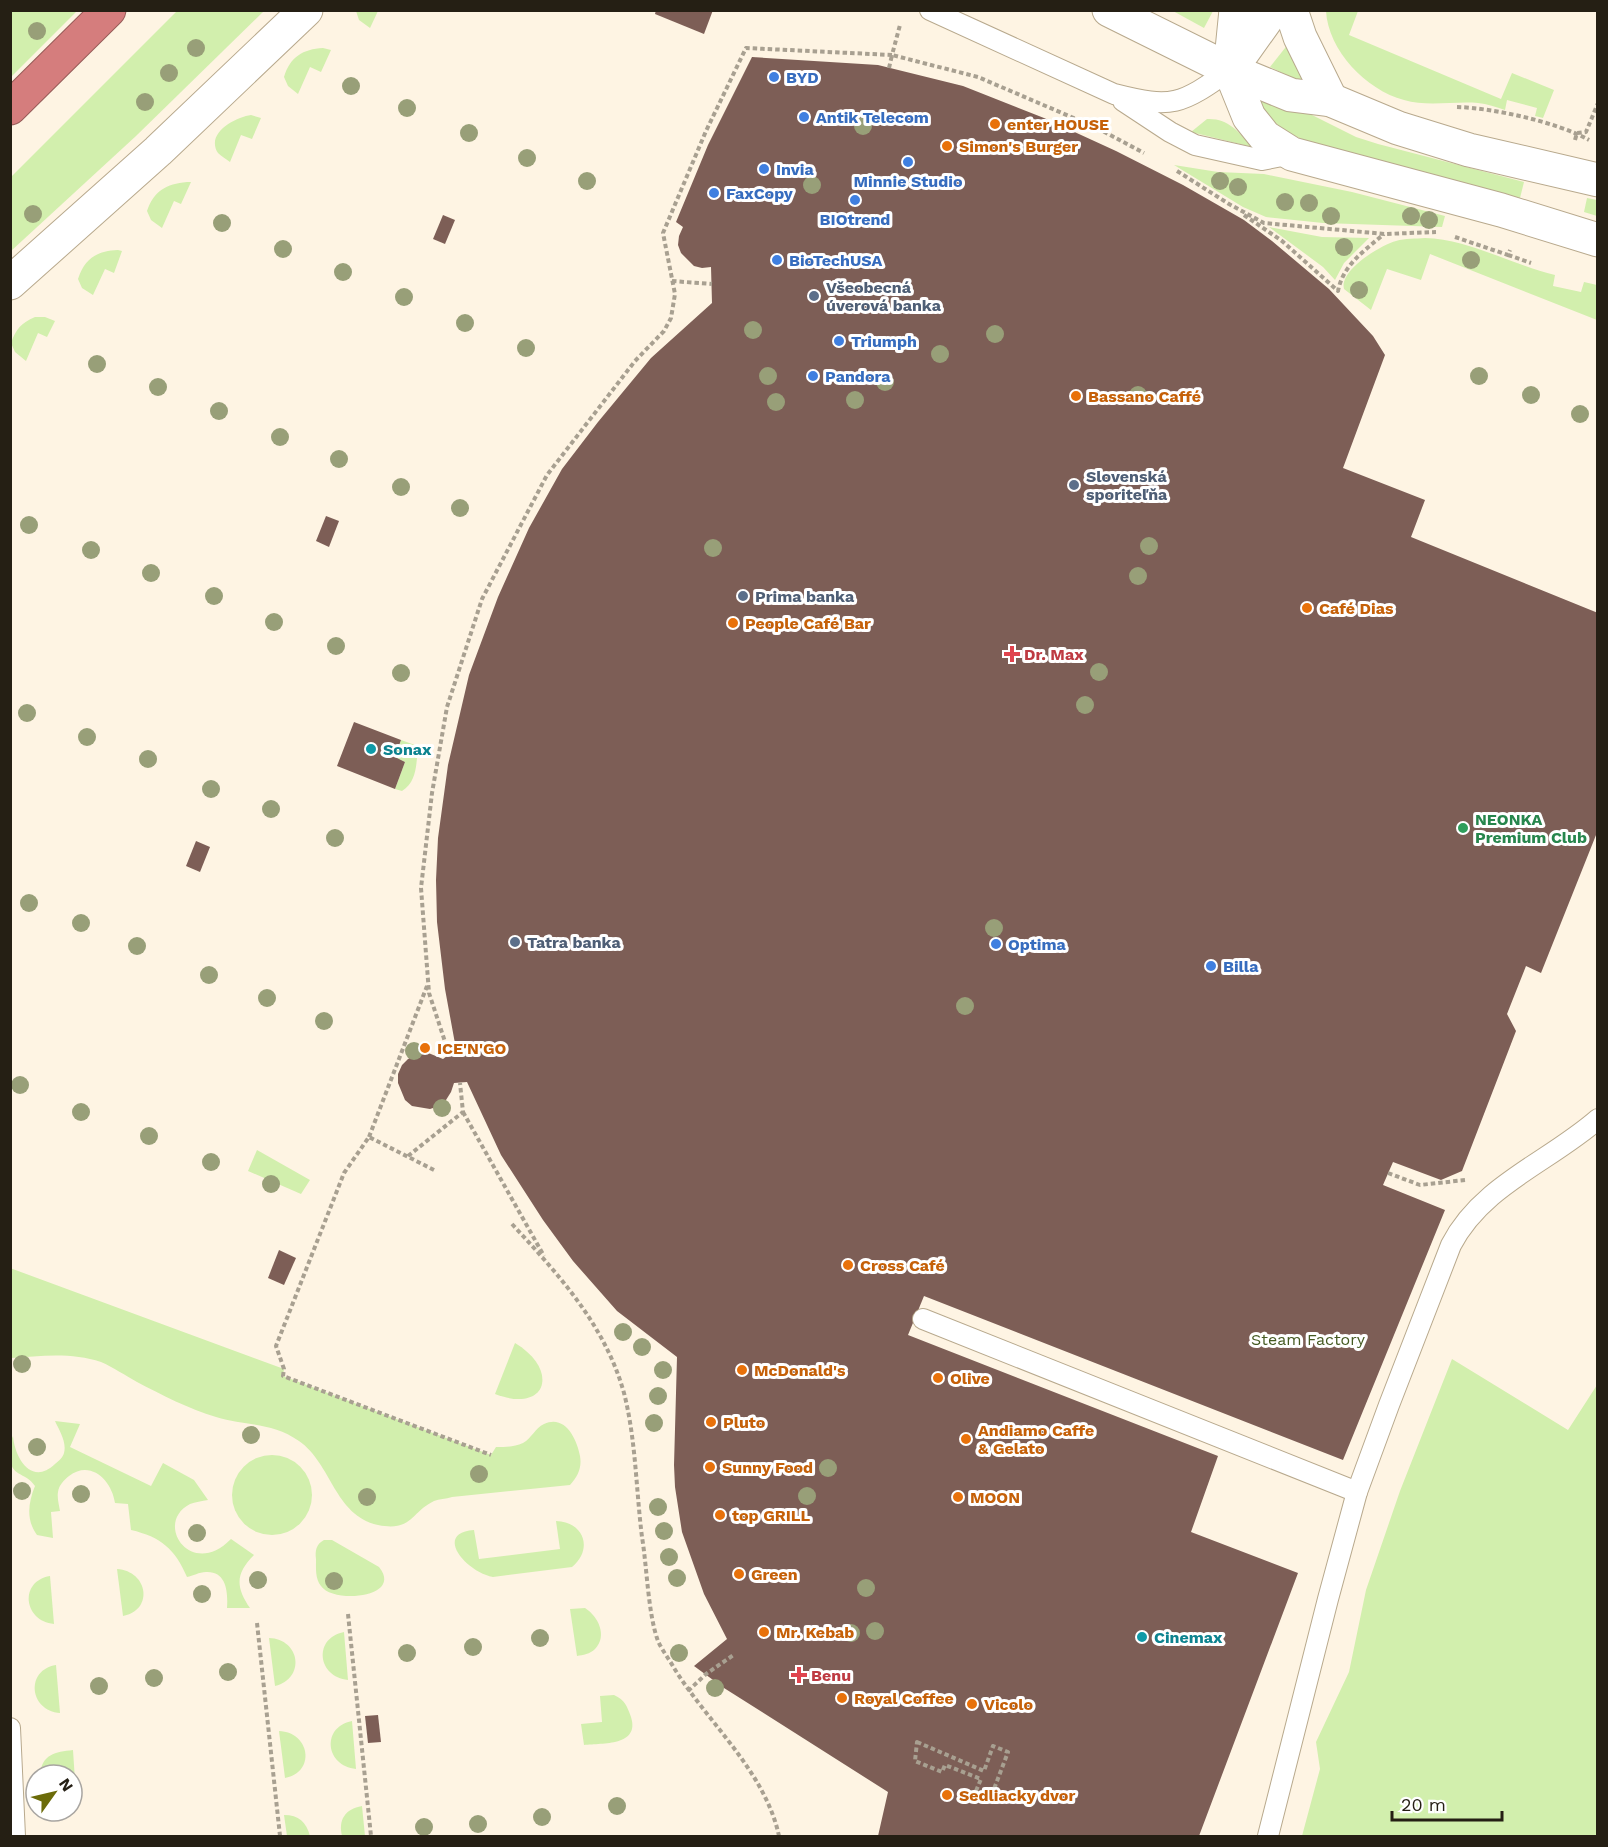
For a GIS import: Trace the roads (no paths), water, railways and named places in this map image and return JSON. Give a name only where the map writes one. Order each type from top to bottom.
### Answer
[{"type":"highway","points":[[10,108],[109,10]]},
{"type":"street","points":[[10,283],[158,151],[306,10]]},
{"type":"street","points":[[1109,10],[1230,70],[1291,95],[1330,100],[1398,128],[1469,150],[1598,180]]},
{"type":"street","points":[[1236,10],[1230,70],[1248,117],[1265,137],[1292,154],[1501,210],[1598,240]]},
{"type":"street","points":[[1230,70],[1273,10]]},
{"type":"street","points":[[1291,10],[1300,37],[1330,100]]},
{"type":"lane","points":[[930,10],[1114,94],[1143,102],[1168,104],[1190,96],[1230,70]]},
{"type":"lane","points":[[1114,94],[1170,132],[1195,145],[1262,160],[1292,154]]},
{"type":"lane","points":[[1269,1836],[1328,1599],[1358,1492],[1451,1245],[1461,1226],[1513,1177],[1580,1134],[1598,1119]]},
{"type":"lane","points":[[923,1319],[1358,1492]]},
{"type":"lane","points":[[10,1728],[15,1836]]},
{"type":"place","name":"BYD","points":[[774,77]]},
{"type":"place","name":"Antik Telecom","points":[[804,117]]},
{"type":"place","name":"enter HOUSE","points":[[995,124]]},
{"type":"place","name":"Simon's Burger","points":[[947,146]]},
{"type":"place","name":"Minnie Studio","points":[[908,162]]},
{"type":"place","name":"Invia","points":[[764,169]]},
{"type":"place","name":"FaxCopy","points":[[714,193]]},
{"type":"place","name":"BIOtrend","points":[[855,200]]},
{"type":"place","name":"BioTechUSA","points":[[777,260]]},
{"type":"place","name":"Všeobecná úverová banka","points":[[814,296]]},
{"type":"place","name":"Triumph","points":[[839,341]]},
{"type":"place","name":"Pandora","points":[[813,376]]},
{"type":"place","name":"Bassano Caffé","points":[[1076,396]]},
{"type":"place","name":"Slovenská sporiteľňa","points":[[1074,485]]},
{"type":"place","name":"Prima banka","points":[[743,596]]},
{"type":"place","name":"Café Dias","points":[[1307,608]]},
{"type":"place","name":"People Café Bar","points":[[733,623]]},
{"type":"place","name":"Dr. Max","points":[[1012,654]]},
{"type":"place","name":"Sonax","points":[[371,749]]},
{"type":"place","name":"NEONKA Premium Club","points":[[1463,828]]},
{"type":"place","name":"Tatra banka","points":[[515,942]]},
{"type":"place","name":"Optima","points":[[996,944]]},
{"type":"place","name":"Billa","points":[[1211,966]]},
{"type":"place","name":"ICE'N'GO","points":[[425,1048]]},
{"type":"place","name":"Cross Café","points":[[848,1265]]},
{"type":"place","name":"McDonald's","points":[[742,1370]]},
{"type":"place","name":"Olive","points":[[938,1378]]},
{"type":"place","name":"Pluto","points":[[711,1422]]},
{"type":"place","name":"Andiamo Caffe & Gelato","points":[[966,1439]]},
{"type":"place","name":"Sunny Food","points":[[710,1467]]},
{"type":"place","name":"MOON","points":[[958,1497]]},
{"type":"place","name":"top GRILL","points":[[720,1515]]},
{"type":"place","name":"Green","points":[[739,1574]]},
{"type":"place","name":"Mr. Kebab","points":[[764,1632]]},
{"type":"place","name":"Cinemax","points":[[1142,1637]]},
{"type":"place","name":"Benu","points":[[799,1675]]},
{"type":"place","name":"Royal Coffee","points":[[842,1698]]},
{"type":"place","name":"Vicolo","points":[[972,1704]]},
{"type":"place","name":"Sedliacky dvor","points":[[947,1795]]},
{"type":"park label","name":"Steam Factory","points":[[1308,1339]]}]
